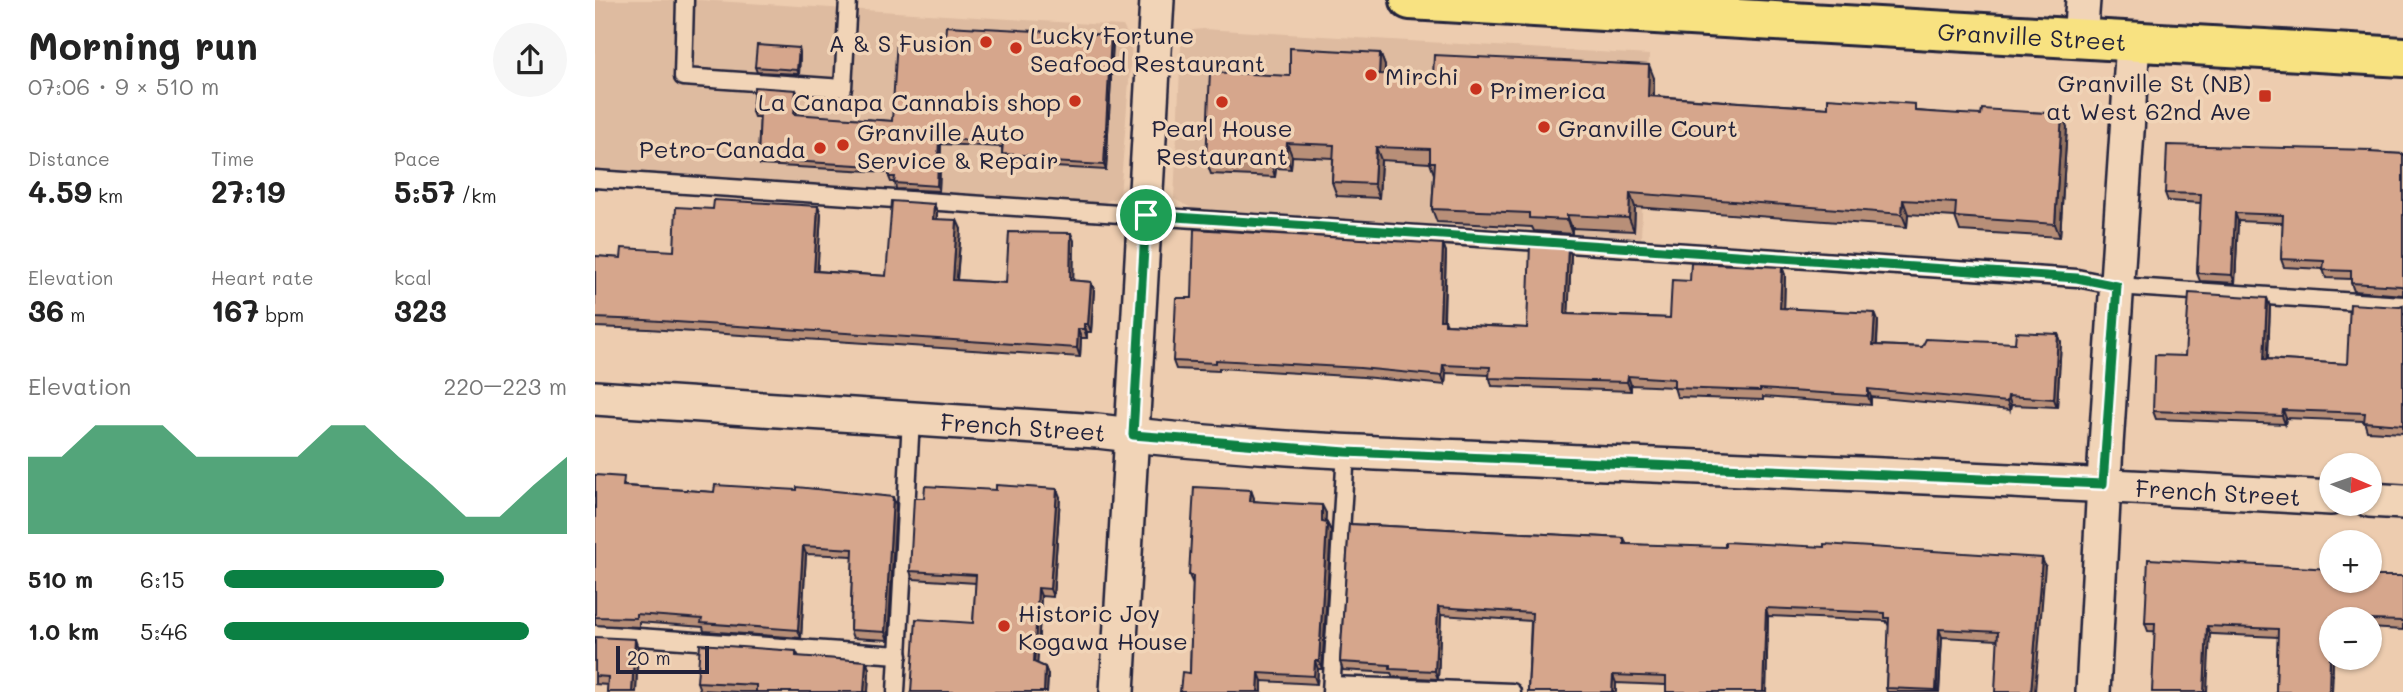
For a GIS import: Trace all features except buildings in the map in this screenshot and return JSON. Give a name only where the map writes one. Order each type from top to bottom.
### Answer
[{"type":"highway","name":"Granville Street","points":[[1410,0],[1601,5],[2080,39],[2403,57]]},
{"type":"street","points":[[1118,692],[1157,0]]},
{"type":"street","points":[[2080,39],[2083,0]]},
{"type":"street","points":[[2093,692],[2103,484],[2133,42]]},
{"type":"street","name":"French Street","points":[[595,398],[1346,452],[2103,484],[2319,497]]},
{"type":"street","points":[[2382,501],[2403,502]]},
{"type":"lane","points":[[685,0],[683,77],[843,88],[848,0]]},
{"type":"lane","points":[[595,179],[2064,277],[2117,286],[2403,305]]},
{"type":"lane","points":[[896,692],[911,419]]},
{"type":"lane","points":[[1346,452],[1332,688],[1512,692]]},
{"type":"lane","points":[[595,634],[899,654]]},
{"type":"shaded area","points":[[595,0],[700,0],[1123,26],[1132,43],[1120,196],[1100,204],[595,170]]},
{"type":"shaded area","points":[[1193,30],[1649,55],[1641,238],[1195,210],[1174,199],[1181,47],[1186,35]]},
{"type":"place","name":"A & S Fusion","points":[[986,42]]},
{"type":"place","name":"Lucky Fortune Seafood Restaurant","points":[[1016,48]]},
{"type":"place","name":"Mirchi","points":[[1371,75]]},
{"type":"place","name":"Primerica","points":[[1476,89]]},
{"type":"place","name":"Granville St (NB) at West 62nd Ave","points":[[2265,96]]},
{"type":"place","name":"La Canapa Cannabis shop","points":[[1075,101]]},
{"type":"place","name":"Pearl House Restaurant","points":[[1222,102]]},
{"type":"place","name":"Granville Court","points":[[1544,127]]},
{"type":"place","name":"Granville Auto Service & Repair","points":[[843,145]]},
{"type":"place","name":"Petro-Canada","points":[[820,148]]},
{"type":"place","name":"Historic Joy Kogawa House","points":[[1004,626]]},
{"type":"route","points":[[1146,215],[2077,278],[2117,286],[2103,484],[1346,452],[1133,435],[1146,215]]}]
